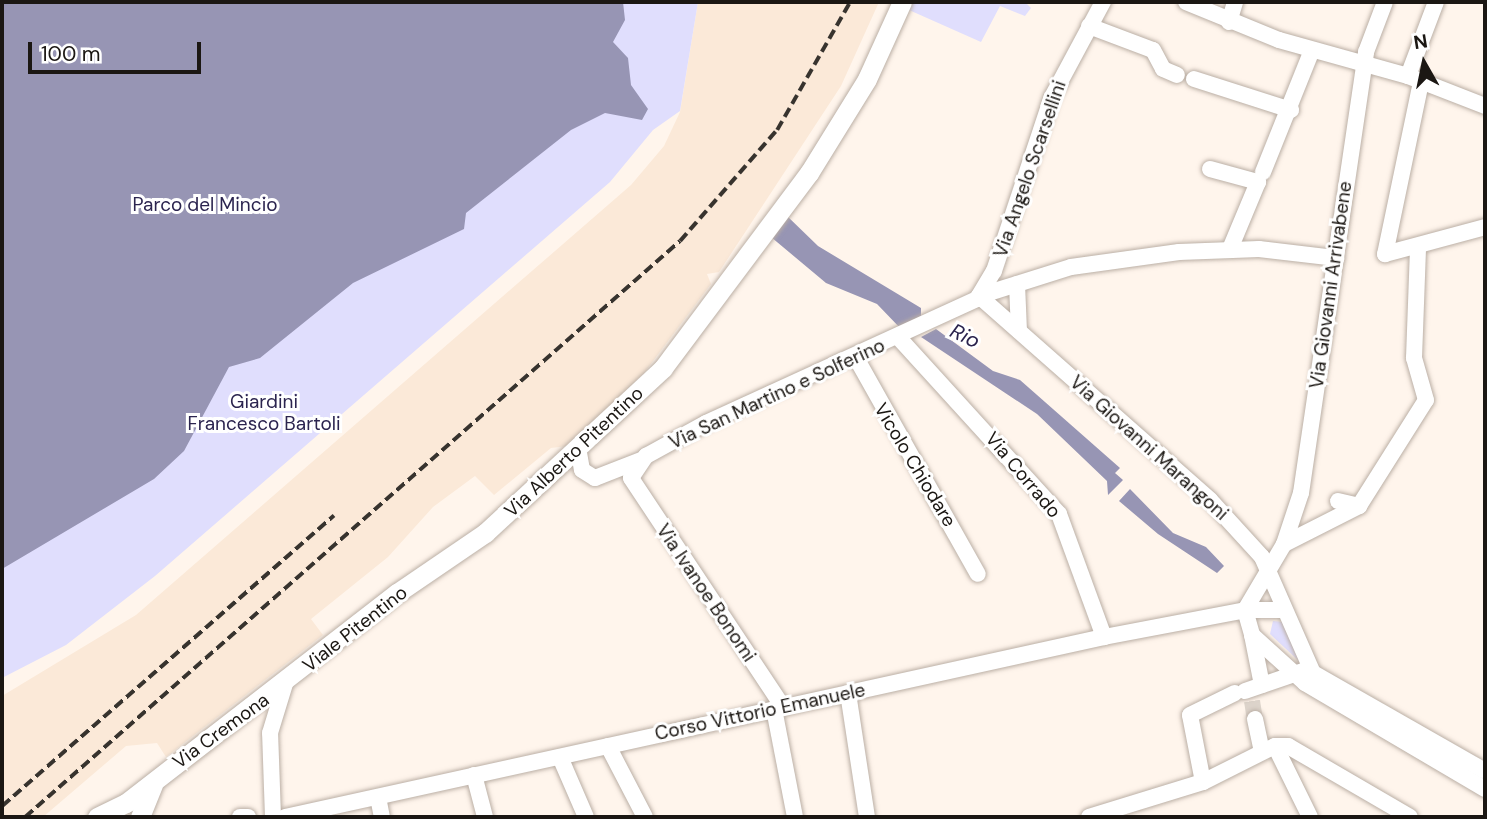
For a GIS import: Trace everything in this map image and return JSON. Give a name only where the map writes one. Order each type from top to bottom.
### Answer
[{"type":"main road","name":"Via Alberto Pitentino","points":[[781,205],[849,88],[891,2]]},
{"type":"main road","name":"Via Alberto Pitentino","points":[[426,575],[579,453],[663,368],[706,313],[867,79],[902,2]]},
{"type":"main road","name":"Viale Pitentino","points":[[285,684],[426,575]]},
{"type":"main road","name":"Via Cremona","points":[[97,817],[285,684]]},
{"type":"main road","name":"Via Cremona","points":[[140,817],[157,777]]},
{"type":"street","name":"Via Angelo Scarsellini","points":[[979,296],[994,271],[1066,68],[1103,2]]},
{"type":"street","points":[[1188,2],[1229,22],[1312,50],[1415,79],[1485,106]]},
{"type":"street","points":[[1229,22],[1235,2]]},
{"type":"street","name":"Via Giovanni Arrivabene","points":[[1241,610],[1284,544],[1301,493],[1367,64],[1385,2]]},
{"type":"street","points":[[1436,2],[1415,79],[1385,254],[1418,249],[1485,227]]},
{"type":"street","points":[[1089,26],[1153,50],[1163,69],[1291,110]]},
{"type":"street","points":[[1230,249],[1291,110],[1312,50]]},
{"type":"street","points":[[1210,169],[1261,177]]},
{"type":"street","points":[[979,296],[1071,267],[1230,249],[1336,258]]},
{"type":"street","points":[[1284,544],[1359,506],[1429,392],[1414,358],[1418,249]]},
{"type":"street","points":[[1020,332],[1021,282]]},
{"type":"street","name":"Via San Martino e Solferino","points":[[631,478],[643,459],[714,419],[934,323],[979,296]]},
{"type":"street","name":"Via Giovanni Marangoni","points":[[979,296],[1210,500],[1271,567]]},
{"type":"street","name":"Via Corrado","points":[[904,336],[1059,514],[1104,637]]},
{"type":"street","name":"Vicolo Chiodare","points":[[855,356],[978,574]]},
{"type":"street","points":[[579,453],[582,470],[595,478],[643,459]]},
{"type":"street","name":"Via Ivanoe Bonomi","points":[[631,478],[778,708]]},
{"type":"street","points":[[1338,501],[1359,506]]},
{"type":"street","points":[[1271,567],[1306,674],[1485,771]]},
{"type":"street","points":[[1241,610],[1252,635],[1249,692]]},
{"type":"street","name":"Corso Vittorio Emanuele","points":[[285,817],[1104,637],[1241,610],[1283,610]]},
{"type":"street","points":[[1252,635],[1306,674],[1485,789]]},
{"type":"street","points":[[1203,782],[1189,715],[1306,674]]},
{"type":"street","points":[[272,817],[270,733],[285,684]]},
{"type":"street","points":[[848,693],[867,817]]},
{"type":"street","points":[[778,708],[795,817]]},
{"type":"street","points":[[1255,719],[1268,749],[1309,815]]},
{"type":"street","points":[[608,746],[645,817]]},
{"type":"street","points":[[1089,817],[1113,815],[1203,782],[1268,749],[1288,746],[1360,785],[1410,817]]},
{"type":"street","points":[[560,757],[586,817]]},
{"type":"street","points":[[474,775],[485,817]]},
{"type":"street","points":[[378,797],[382,817]]},
{"type":"street","points":[[240,817],[248,817]]},
{"type":"shaded area","name":"Parco del Mincio","points":[[2,2],[623,2],[625,20],[613,42],[628,58],[631,85],[648,109],[642,120],[605,113],[571,130],[466,213],[464,229],[353,283],[260,358],[229,367],[184,451],[154,479],[2,569]]},
{"type":"shaded area","points":[[698,2],[879,2],[841,86],[719,272],[707,274],[711,284],[644,373],[568,446],[551,448],[494,495],[475,476],[433,507],[388,557],[311,619],[323,635],[166,757],[157,743],[126,746],[43,817],[2,817],[2,696],[136,615],[631,185],[664,146],[680,112]]},
{"type":"shaded area","name":"Rio","points":[[785,214],[818,246],[921,308],[921,321],[902,330],[877,304],[826,283],[771,237]]},
{"type":"shaded area","name":"Rio","points":[[936,329],[993,371],[1020,380],[1120,468],[1115,473],[1123,480],[1108,495],[1107,481],[1037,414],[921,337]]},
{"type":"shaded area","points":[[1130,489],[1173,533],[1206,547],[1224,566],[1217,573],[1158,534],[1119,501]]},
{"type":"green space","name":"Parco del Mincio","points":[[2,2],[698,2],[680,111],[653,130],[610,182],[155,576],[66,645],[2,678]]},
{"type":"green space","points":[[913,2],[1025,2],[1031,8],[1025,16],[1000,6],[981,42],[909,10]]},
{"type":"green space","points":[[1273,621],[1283,622],[1301,663],[1270,634]]},
{"type":"tunnel","points":[[1252,701],[1255,719]]},
{"type":"railway","points":[[25,817],[680,241],[777,130],[850,2]]},
{"type":"railway","points":[[2,806],[334,515]]},
{"type":"park label","name":"Giardini Francesco Bartoli","points":[[264,413]]}]
